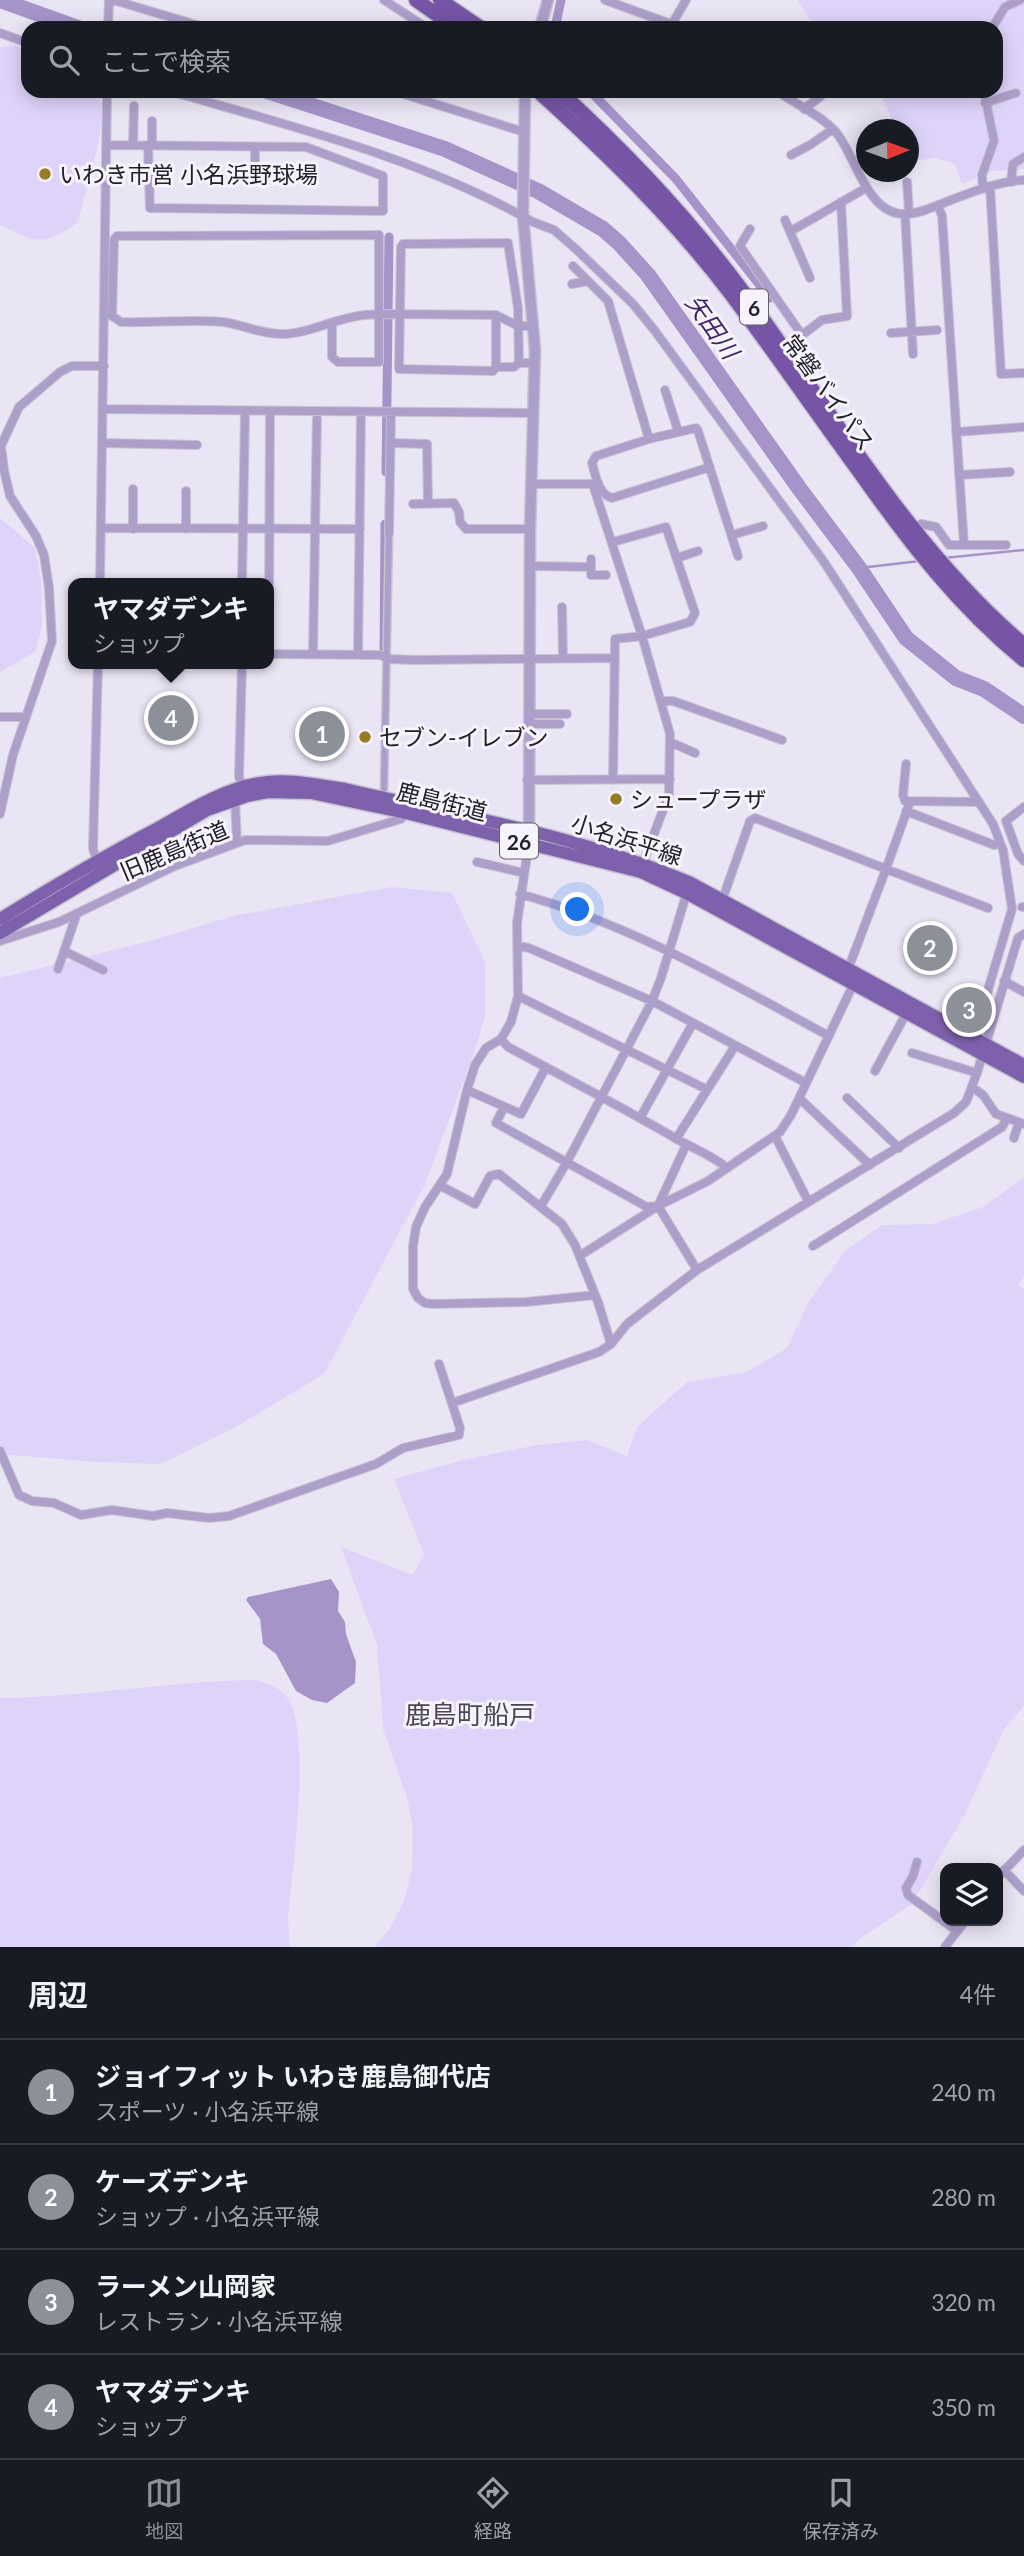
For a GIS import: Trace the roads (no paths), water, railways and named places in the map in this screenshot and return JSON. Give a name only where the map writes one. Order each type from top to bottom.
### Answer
[{"type":"highway","points":[[416,0],[446,21]]},
{"type":"highway","points":[[440,0],[471,21]]},
{"type":"highway","name":"常磐バイパス","points":[[545,98],[629,176],[696,250],[946,577],[1000,640],[1024,660]]},
{"type":"highway","name":"常磐バイパス","points":[[566,98],[637,164],[705,242],[917,539]]},
{"type":"highway","name":"常磐バイパス","points":[[946,577],[1024,645]]},
{"type":"main road","name":"小名浜平線","points":[[0,919],[99,866],[208,801],[242,794],[281,781],[309,783],[345,789],[642,867],[689,888],[849,976],[974,1037],[985,1049],[1024,1065]]},
{"type":"main road","name":"鹿島街道","points":[[242,794],[311,793],[528,837]]},
{"type":"main road","name":"26","points":[[0,933],[99,866]]},
{"type":"main road","name":"26","points":[[849,976],[907,1012],[985,1049],[1024,1077]]},
{"type":"street","points":[[384,0],[416,21]]},
{"type":"street","points":[[542,21],[548,0]]},
{"type":"street","points":[[606,0],[664,21]]},
{"type":"street","points":[[674,21],[686,0]]},
{"type":"street","points":[[996,21],[1005,7],[1020,0]]},
{"type":"street","points":[[109,21],[110,2],[181,21]]},
{"type":"street","points":[[0,33],[21,40]]},
{"type":"street","points":[[1003,97],[1016,93]]},
{"type":"street","points":[[100,578],[107,98]]},
{"type":"street","points":[[194,98],[352,144],[523,213],[560,234],[607,277],[650,325],[824,562],[993,824],[1003,850],[1012,909],[974,1037]]},
{"type":"street","points":[[416,98],[524,132]]},
{"type":"street","points":[[525,98],[523,213],[535,363],[530,529],[528,837],[517,923],[518,996],[511,1022],[501,1039],[486,1048],[475,1065],[447,1174],[425,1207],[416,1227],[413,1289],[425,1303],[526,1302],[595,1294]]},
{"type":"street","points":[[788,98],[832,129],[845,146],[866,188],[888,209],[907,214],[986,187],[1024,180]]},
{"type":"street","points":[[804,109],[818,98]]},
{"type":"street","points":[[985,98],[994,141],[982,175],[986,187],[1001,374],[1024,373]]},
{"type":"street","points":[[985,103],[1000,98]]},
{"type":"street","points":[[133,145],[134,106]]},
{"type":"street","points":[[108,145],[150,145],[255,147],[306,147],[383,176],[383,211],[150,208],[150,145],[152,121]]},
{"type":"street","points":[[791,155],[832,129]]},
{"type":"street","points":[[255,147],[255,178]]},
{"type":"street","points":[[1011,182],[1013,164],[1024,157]]},
{"type":"street","points":[[907,182],[913,354]]},
{"type":"street","points":[[790,231],[866,188]]},
{"type":"street","points":[[750,229],[740,246],[802,335],[822,320],[848,316],[841,202]]},
{"type":"street","points":[[938,205],[943,216],[964,545]]},
{"type":"street","points":[[785,220],[810,278]]},
{"type":"street","points":[[534,326],[518,326],[496,315],[389,315],[353,316],[286,334],[265,333],[221,322],[121,322],[112,316],[114,240],[117,236],[379,235],[389,315],[400,369],[493,371],[496,368],[514,368],[519,363],[535,363]]},
{"type":"street","points":[[332,323],[332,358],[338,362],[379,362],[403,243],[508,243],[518,308],[519,363]]},
{"type":"street","points":[[573,266],[608,301],[649,439]]},
{"type":"street","points":[[572,284],[588,281]]},
{"type":"street","points":[[496,315],[496,368]]},
{"type":"street","points":[[891,333],[937,330]]},
{"type":"street","points":[[0,814],[13,755],[52,641],[49,588],[41,546],[7,487],[1,446],[19,407],[64,369],[72,366],[104,366]]},
{"type":"street","points":[[665,390],[678,432]]},
{"type":"street","points":[[103,410],[534,413]]},
{"type":"street","points":[[242,578],[245,412]]},
{"type":"street","points":[[269,578],[270,412]]},
{"type":"street","points":[[313,654],[317,413]]},
{"type":"street","points":[[358,654],[361,413]]},
{"type":"street","points":[[384,789],[391,443],[386,413]]},
{"type":"street","points":[[956,432],[1024,427]]},
{"type":"street","points":[[642,867],[668,794],[670,742],[661,701],[596,484],[592,463],[594,457],[649,439],[694,428],[698,430],[738,556]]},
{"type":"street","points":[[103,443],[197,445]]},
{"type":"street","points":[[391,443],[427,444],[428,504]]},
{"type":"street","points":[[596,484],[604,494],[612,498],[710,467]]},
{"type":"street","points":[[959,475],[1010,472]]},
{"type":"street","points":[[531,484],[596,484]]},
{"type":"street","points":[[132,528],[133,489]]},
{"type":"street","points":[[186,491],[186,528]]},
{"type":"street","points":[[413,504],[454,503],[460,512],[460,522],[466,528],[530,529]]},
{"type":"street","points":[[917,539],[921,523],[936,527],[949,545],[1006,545]]},
{"type":"street","points":[[732,535],[763,526]]},
{"type":"street","points":[[612,542],[666,527],[695,613],[690,622],[642,636],[615,639],[613,780]]},
{"type":"street","points":[[101,528],[360,529]]},
{"type":"street","points":[[677,558],[698,551]]},
{"type":"street","points":[[530,566],[591,563],[591,575],[607,575]]},
{"type":"street","points":[[562,607],[563,657]]},
{"type":"street","points":[[274,653],[380,655],[413,660],[615,658]]},
{"type":"street","points":[[98,669],[93,849],[99,866]]},
{"type":"street","points":[[237,843],[242,794],[239,777],[242,669]]},
{"type":"street","points":[[661,701],[673,701],[782,740]]},
{"type":"street","points":[[528,719],[567,715]]},
{"type":"street","points":[[0,717],[25,717]]},
{"type":"street","points":[[528,719],[560,724]]},
{"type":"street","points":[[670,742],[695,753]]},
{"type":"street","points":[[906,764],[904,799],[910,802],[979,802]]},
{"type":"street","points":[[527,780],[670,779]]},
{"type":"street","points":[[581,1255],[658,1206],[708,1181],[780,1132],[791,1115],[828,1036],[910,802]]},
{"type":"street","points":[[1024,807],[1006,821],[1018,854],[1024,861]]},
{"type":"street","points":[[906,811],[994,845]]},
{"type":"street","name":"旧鹿島街道","points":[[0,941],[43,928],[176,866],[248,839],[328,841],[401,820],[406,813]]},
{"type":"street","points":[[724,895],[750,821],[755,818],[988,908]]},
{"type":"street","points":[[477,862],[524,873]]},
{"type":"street","points":[[541,1206],[568,1162],[652,1001],[689,888]]},
{"type":"street","points":[[520,894],[545,901],[669,950],[828,1036]]},
{"type":"street","points":[[58,969],[77,913]]},
{"type":"street","points":[[452,1403],[599,1352],[611,1344],[627,1324],[697,1270],[954,1113],[966,1102],[972,1087],[1018,938],[1024,934]]},
{"type":"street","points":[[518,946],[529,948],[652,1001],[806,1083]]},
{"type":"street","points":[[64,951],[103,970]]},
{"type":"street","points":[[1004,981],[1024,992]]},
{"type":"street","points":[[518,996],[706,1089]]},
{"type":"street","points":[[874,1071],[907,1012]]},
{"type":"street","points":[[640,1118],[693,1023]]},
{"type":"street","points":[[501,1039],[508,1047],[718,1160],[727,1168]]},
{"type":"street","points":[[676,1139],[735,1046]]},
{"type":"street","points":[[912,1053],[977,1073]]},
{"type":"street","points":[[467,1090],[521,1114],[546,1067]]},
{"type":"street","points":[[972,1087],[984,1095],[996,1114],[1021,1123],[1014,1138]]},
{"type":"street","points":[[799,1098],[870,1165]]},
{"type":"street","points":[[847,1098],[899,1148]]},
{"type":"street","points":[[504,1107],[496,1123],[647,1207],[658,1206]]},
{"type":"street","points":[[813,1246],[1002,1127],[1007,1118]]},
{"type":"street","points":[[775,1136],[808,1201]]},
{"type":"street","points":[[658,1206],[686,1145]]},
{"type":"street","points":[[441,1186],[475,1204],[490,1177],[499,1174],[562,1224],[581,1255],[611,1344]]},
{"type":"street","points":[[658,1206],[697,1270]]},
{"type":"street","points":[[0,1451],[15,1491],[25,1499],[54,1503],[81,1515],[112,1510],[153,1516],[167,1513],[209,1518],[229,1516],[376,1464],[403,1448],[459,1435],[460,1429],[439,1364]]},
{"type":"street","points":[[1003,1872],[1024,1850]]},
{"type":"street","points":[[917,1862],[906,1888],[909,1898],[957,1931]]},
{"type":"street","points":[[1003,1875],[1024,1891]]},
{"type":"street","points":[[945,1947],[961,1926]]},
{"type":"waterway","name":"矢田川","points":[[0,0],[58,21]]},
{"type":"waterway","points":[[556,21],[561,0]]},
{"type":"waterway","name":"矢田川","points":[[288,98],[445,149],[538,191],[603,229],[648,275],[859,568],[906,638],[956,678],[984,689],[1024,716]]},
{"type":"waterway","points":[[597,98],[676,179],[770,298]]},
{"type":"waterway","points":[[386,472],[389,237]]},
{"type":"waterway","points":[[384,652],[385,524]]},
{"type":"waterway","points":[[944,558],[1024,550]]},
{"type":"waterway","points":[[859,568],[920,561]]},
{"type":"place","name":"いわき市営 小名浜野球場","points":[[45,174]]},
{"type":"place","name":"ヤマダデンキ","points":[[171,718]]},
{"type":"place","name":"ジョイフィット いわき鹿島御代店","points":[[322,734]]},
{"type":"place","name":"セブン-イレブン","points":[[365,737]]},
{"type":"place","name":"シュープラザ","points":[[616,799]]},
{"type":"place","name":"ケーズデンキ","points":[[930,948]]},
{"type":"place","name":"ラーメン山岡家","points":[[969,1010]]},
{"type":"district","name":"鹿島町船戸","points":[[470,1714]]}]
